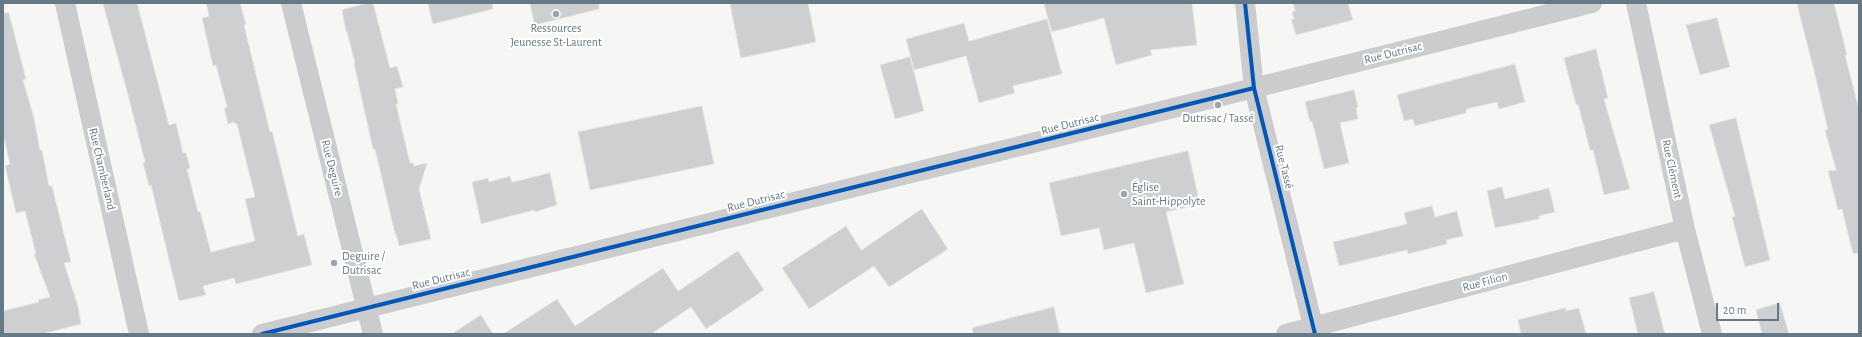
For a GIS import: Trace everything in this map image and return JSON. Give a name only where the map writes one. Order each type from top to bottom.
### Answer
[{"type":"street","name":"Rue Chamberland","points":[[65,3],[139,334]]},
{"type":"street","name":"Rue Deguire","points":[[291,3],[373,334]]},
{"type":"street","name":"Rue Tassé","points":[[1245,3],[1254,88],[1314,331]]},
{"type":"street","name":"Rue Dutrisac","points":[[262,334],[1592,3]]},
{"type":"street","name":"Rue Clément","points":[[1636,3],[1685,229],[1712,334]]},
{"type":"street","name":"Rue Filion","points":[[1286,334],[1314,331],[1685,229]]},
{"type":"building","points":[[103,3],[137,3],[169,125],[176,123],[183,153],[186,153],[190,168],[187,169],[198,212],[200,211],[211,252],[255,241],[245,199],[255,197],[237,124],[234,122],[228,124],[224,108],[227,107],[216,65],[213,66],[202,18],[209,16],[206,3],[240,3],[270,132],[272,131],[298,236],[304,234],[312,265],[236,284],[234,278],[203,286],[206,295],[179,301],[151,185],[149,186],[143,163],[145,162]]},
{"type":"building","points":[[373,3],[390,68],[397,66],[403,87],[395,89],[398,104],[396,104],[410,163],[413,163],[414,166],[427,163],[419,189],[431,239],[399,246],[375,149],[373,149],[342,10]]},
{"type":"building","points":[[428,3],[492,3],[493,9],[433,24]]},
{"type":"building","name":"Ressources Jeunesse St-Laurent","points":[[530,3],[599,3],[599,9],[535,25]]},
{"type":"building","points":[[730,3],[808,3],[816,42],[741,58]]},
{"type":"building","points":[[1044,3],[1192,3],[1197,45],[1150,50],[1152,55],[1116,65],[1104,18],[1052,32]]},
{"type":"building","points":[[1293,3],[1348,3],[1353,20],[1296,35],[1291,20],[1294,19],[1292,12],[1295,11]]},
{"type":"building","points":[[1797,3],[1834,3],[1847,55],[1845,55],[1859,109],[1859,253],[1853,254],[1842,209],[1838,210],[1828,171],[1836,170],[1825,130],[1828,130]]},
{"type":"building","points":[[3,13],[9,13],[26,79],[23,80],[34,118],[40,150],[42,150],[49,186],[52,186],[71,262],[64,263],[78,306],[81,324],[42,334],[3,334],[3,311],[39,302],[38,300],[50,297],[34,254],[36,254],[25,211],[16,213],[5,166],[10,164],[3,134]]},
{"type":"building","points":[[1717,18],[1730,67],[1700,75],[1686,25]]},
{"type":"building","points":[[1047,19],[1062,74],[1013,86],[1015,93],[979,103],[966,56],[914,70],[906,39],[964,23],[969,41]]},
{"type":"building","points":[[1596,49],[1608,98],[1604,99],[1630,189],[1604,195],[1593,150],[1590,150],[1578,104],[1576,105],[1564,58]]},
{"type":"building","points":[[910,57],[924,111],[895,119],[880,65]]},
{"type":"building","points":[[1515,64],[1525,102],[1499,109],[1497,102],[1466,109],[1466,113],[1415,126],[1413,119],[1404,121],[1397,95]]},
{"type":"building","points":[[1354,90],[1358,107],[1356,108],[1358,119],[1340,123],[1349,163],[1324,169],[1312,121],[1310,122],[1305,102]]},
{"type":"building","points":[[702,106],[714,164],[590,190],[578,132]]},
{"type":"building","points":[[1736,118],[1770,260],[1745,267],[1732,217],[1735,216],[1709,125]]},
{"type":"building","name":"Église Saint-Hippolyte","points":[[1188,151],[1200,204],[1166,212],[1184,284],[1146,293],[1134,243],[1104,250],[1099,228],[1061,236],[1049,183]]},
{"type":"building","points":[[550,173],[557,205],[535,212],[534,210],[481,224],[472,182],[488,178],[489,182],[510,176],[512,182]]},
{"type":"building","points":[[1502,187],[1505,199],[1549,188],[1555,212],[1539,216],[1539,219],[1495,228],[1487,191]]},
{"type":"building","points":[[1432,206],[1435,217],[1457,211],[1463,236],[1446,240],[1447,244],[1408,254],[1407,250],[1339,266],[1333,242],[1407,224],[1404,213]]},
{"type":"building","points":[[922,209],[948,249],[889,287],[874,266],[809,309],[782,268],[846,226],[861,250]]},
{"type":"building","points":[[738,251],[764,290],[706,329],[691,307],[651,334],[503,334],[557,299],[575,326],[663,268],[678,291]]},
{"type":"building","points":[[1654,292],[1665,334],[1638,334],[1629,298]]},
{"type":"building","points":[[1780,303],[1789,334],[1762,334],[1756,310]]},
{"type":"building","points":[[1054,307],[1060,334],[973,334],[972,328]]},
{"type":"building","points":[[1566,308],[1566,311],[1579,308],[1586,334],[1521,334],[1518,320]]},
{"type":"building","points":[[481,315],[493,334],[452,334]]},
{"type":"cycle path","points":[[1245,3],[1254,88],[1315,334]]},
{"type":"cycle path","points":[[262,334],[1254,88]]},
{"type":"place","name":"Ressources Jeunesse St-Laurent","points":[[556,14]]},
{"type":"place","name":"Dutrisac / Tassé","points":[[1218,105]]},
{"type":"place","name":"Église Saint-Hippolyte","points":[[1124,194]]},
{"type":"place","name":"Deguire / Dutrisac","points":[[334,263]]}]
